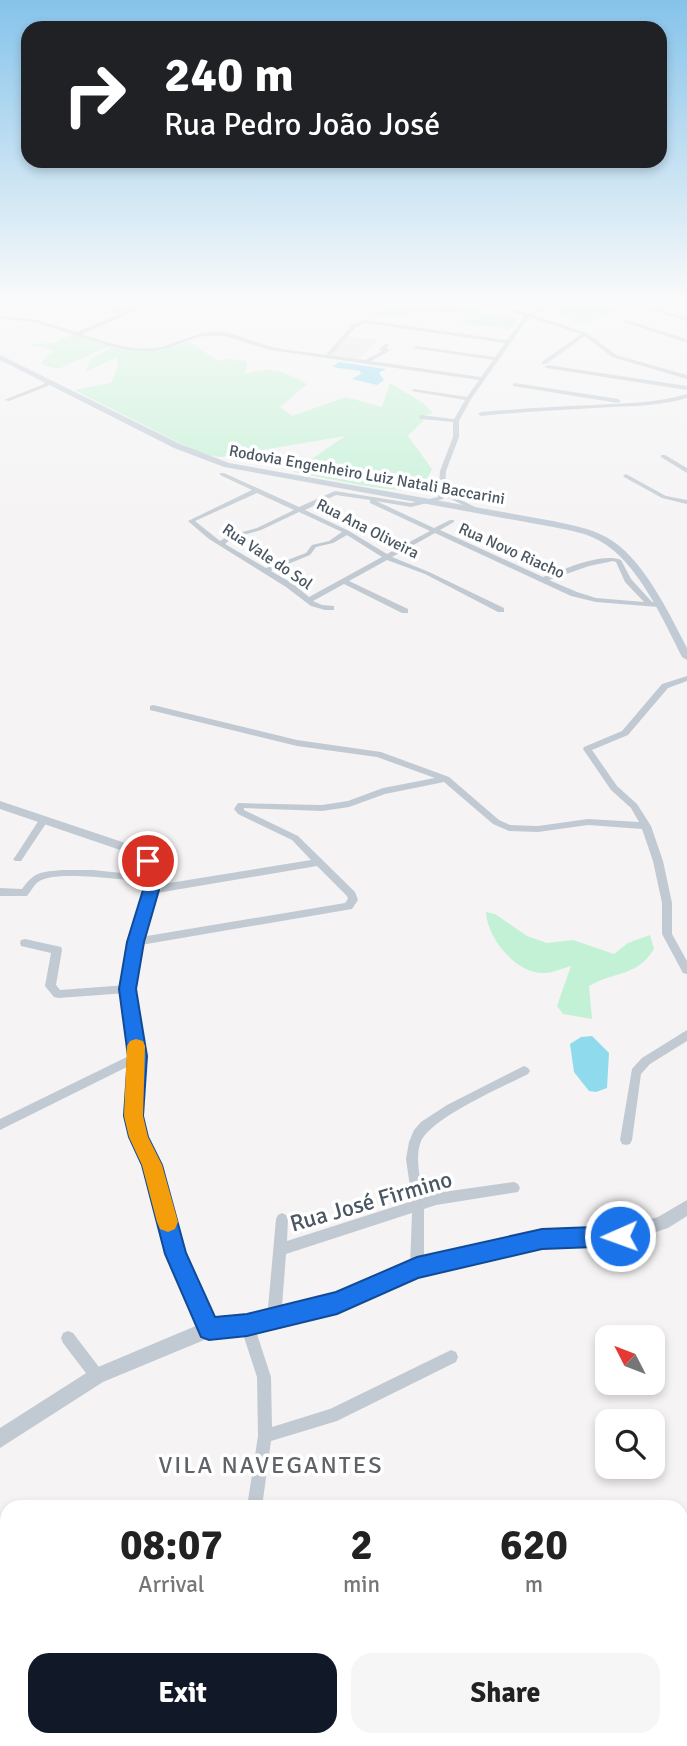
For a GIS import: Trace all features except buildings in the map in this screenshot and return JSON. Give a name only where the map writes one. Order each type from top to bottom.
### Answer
[{"type":"main road","name":"Rodovia Engenheiro Luiz Natali Baccarini","points":[[48,381],[177,446],[227,466],[575,529],[611,544],[643,581],[687,657]]},
{"type":"street","points":[[7,400],[46,385],[47,381]]},
{"type":"street","points":[[222,543],[339,493],[411,505],[440,498],[443,471],[456,437],[456,421],[480,381]]},
{"type":"street","points":[[647,381],[687,388]]},
{"type":"street","points":[[515,385],[639,404]]},
{"type":"street","points":[[414,391],[468,399]]},
{"type":"street","points":[[481,414],[639,404],[673,401],[687,396]]},
{"type":"street","points":[[421,417],[456,421]]},
{"type":"street","points":[[663,456],[687,471]]},
{"type":"street","name":"Rua Ana Oliveira","points":[[222,474],[347,532],[387,557],[427,573],[501,610]]},
{"type":"street","points":[[626,476],[663,497],[687,502]]},
{"type":"street","points":[[442,488],[451,497],[477,510]]},
{"type":"street","name":"Rua Vale do Sol","points":[[257,490],[191,522],[323,609],[331,608]]},
{"type":"street","name":"Rua Novo Riacho","points":[[360,496],[543,580],[596,600],[654,604]]},
{"type":"street","points":[[309,600],[346,582],[452,521]]},
{"type":"street","points":[[266,571],[308,554],[314,546],[331,542],[347,532]]},
{"type":"street","points":[[543,580],[614,559],[620,561],[628,580],[654,604]]},
{"type":"street","points":[[346,582],[405,611]]},
{"type":"street","points":[[687,678],[665,686],[625,733],[587,749],[614,788],[634,806],[646,826],[658,862],[667,903],[667,934],[687,970]]},
{"type":"street","points":[[153,708],[298,743],[378,754],[446,779],[496,822],[509,828],[538,829],[588,822],[646,826]]},
{"type":"street","points":[[135,942],[348,906],[353,900],[352,895],[295,838],[241,812],[241,805],[322,808],[349,804],[383,791],[446,779]]},
{"type":"street","points":[[0,805],[139,852],[148,861],[150,885],[135,942],[127,989],[137,1056],[134,1116],[139,1137],[152,1165],[176,1254],[209,1329]]},
{"type":"street","points":[[18,859],[44,820]]},
{"type":"street","points":[[0,892],[24,893],[34,880],[41,876],[77,874],[150,885],[317,862]]},
{"type":"street","points":[[25,943],[57,950],[50,986],[58,994],[127,989]]},
{"type":"street","points":[[626,1140],[635,1072],[646,1061],[687,1035]]},
{"type":"street","points":[[0,1125],[137,1056]]},
{"type":"street","points":[[417,1268],[418,1205],[412,1161],[419,1132],[437,1118],[524,1070]]},
{"type":"street","name":"Rua José Firmino","points":[[281,1249],[436,1199],[514,1188]]},
{"type":"street","points":[[0,1440],[97,1376],[209,1329],[247,1325],[337,1303],[417,1268],[542,1239],[620,1236],[662,1223],[687,1207]]},
{"type":"street","points":[[274,1319],[282,1219]]},
{"type":"street","points":[[247,1325],[264,1377],[265,1436],[255,1500]]},
{"type":"street","points":[[68,1338],[97,1376]]},
{"type":"street","points":[[265,1436],[332,1416],[451,1357]]},
{"type":"green space","points":[[302,381],[307,384],[280,407],[292,416],[346,397],[382,407],[390,383],[423,403],[433,413],[417,417],[424,420],[408,436],[432,469],[420,485],[404,489],[374,487],[293,472],[345,436],[222,457],[203,455],[74,390],[111,383]]},
{"type":"green space","points":[[486,912],[495,914],[527,936],[547,943],[573,940],[614,954],[628,943],[650,935],[654,949],[633,969],[589,986],[592,1019],[563,1014],[557,1006],[571,966],[544,973],[523,968],[497,943]]},
{"type":"water","points":[[362,381],[382,381],[377,385]]},
{"type":"water","points":[[592,1036],[609,1053],[607,1088],[596,1092],[589,1091],[574,1072],[570,1044],[581,1037]]},
{"type":"slow traffic","points":[[136,1046],[134,1116],[139,1137],[152,1165],[168,1222]]},
{"type":"district","name":"VILA NAVEGANTES","points":[[271,1465]]},
{"type":"route","points":[[148,861],[151,890],[135,942],[127,989],[137,1056],[134,1116],[139,1137],[152,1165],[176,1254],[209,1329],[247,1325],[337,1303],[417,1268],[542,1239],[620,1236]]}]
